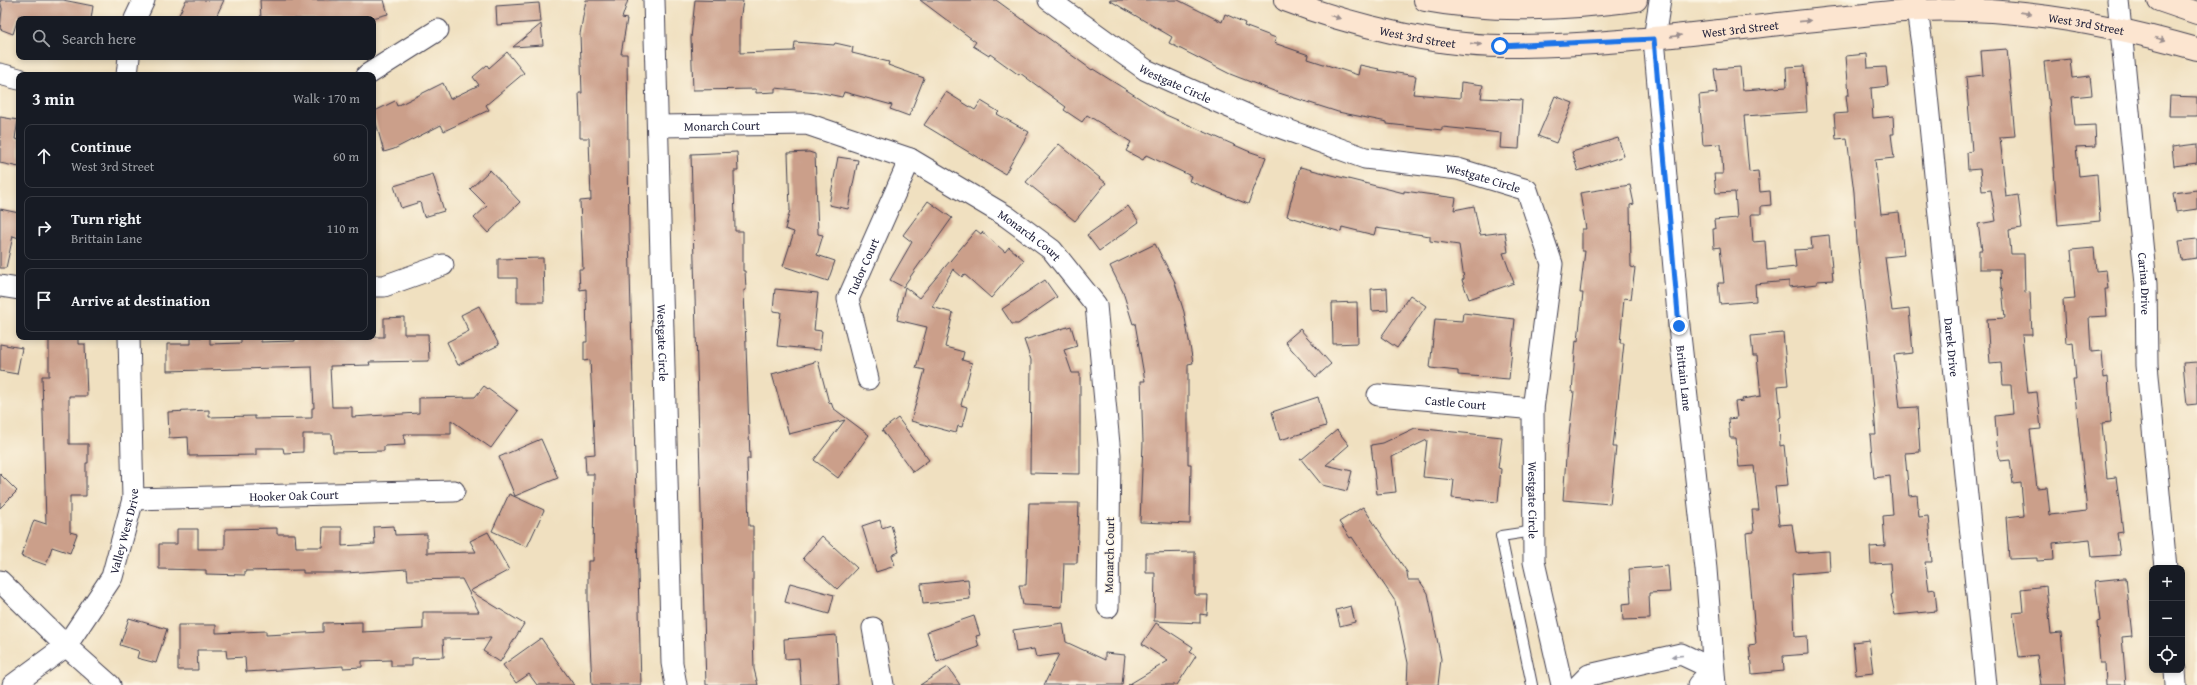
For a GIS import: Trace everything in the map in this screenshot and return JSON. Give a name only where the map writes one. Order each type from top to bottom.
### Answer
[{"type":"main road","name":"West 3rd Street","points":[[1285,0],[1344,20],[1452,42],[1500,46],[1654,39],[1714,30],[1917,10],[2012,11],[2122,29],[2197,49]]},
{"type":"main road","points":[[1425,0],[1458,6],[1523,9],[1636,0]]},
{"type":"main road","points":[[2158,0],[2197,13]]},
{"type":"street","points":[[136,16],[144,0]]},
{"type":"street","name":"Westgate Circle","points":[[654,0],[672,663],[676,685]]},
{"type":"street","name":"Westgate Circle","points":[[1049,0],[1146,70],[1254,118],[1365,158],[1458,169],[1526,190],[1552,264],[1533,409],[1534,562],[1562,685]]},
{"type":"street","name":"Brittain Lane","points":[[1660,0],[1654,39],[1679,326],[1706,569],[1714,677]]},
{"type":"street","name":"Carina Drive","points":[[2118,0],[2146,284],[2147,365],[2166,565]]},
{"type":"street","name":"Darek Drive","points":[[1917,10],[1922,45],[1986,685]]},
{"type":"street","points":[[371,72],[438,30]]},
{"type":"street","points":[[127,72],[128,60]]},
{"type":"street","points":[[0,74],[16,77]]},
{"type":"street","name":"Monarch Court","points":[[658,126],[807,124],[910,158],[1006,216],[1052,250],[1096,305],[1110,455],[1108,607]]},
{"type":"street","name":"Tudor Court","points":[[868,379],[848,299],[910,158]]},
{"type":"street","points":[[376,286],[384,286],[443,265]]},
{"type":"street","points":[[0,286],[16,289]]},
{"type":"street","name":"Valley West Drive","points":[[12,685],[66,646],[112,577],[133,499],[129,340]]},
{"type":"street","name":"Castle Court","points":[[1378,395],[1533,409]]},
{"type":"street","name":"Hooker Oak Court","points":[[133,499],[454,491]]},
{"type":"street","points":[[0,581],[66,646],[110,685]]},
{"type":"street","points":[[873,628],[883,685]]},
{"type":"street","points":[[1579,685],[1589,675],[1681,654],[1714,677],[1698,685]]},
{"type":"street","points":[[2175,673],[2176,685]]},
{"type":"lane","points":[[1532,685],[1501,536],[1534,531]]},
{"type":"building","points":[[0,0],[63,0],[93,6],[91,16],[16,16],[16,24],[13,34],[0,29],[2,9]]},
{"type":"building","points":[[186,0],[224,0],[216,16],[178,16]]},
{"type":"building","points":[[260,0],[384,0],[388,14],[376,17],[261,16]]},
{"type":"building","points":[[586,0],[628,0],[622,18],[627,19],[621,54],[627,54],[629,235],[641,685],[592,685],[588,602],[588,561],[593,561],[594,474],[586,474],[585,455],[595,454],[590,360],[584,361],[584,342],[587,342],[586,289],[580,290],[579,269],[583,269],[580,201],[591,200],[589,138],[580,138],[579,93],[582,93],[580,34]]},
{"type":"building","points":[[695,0],[743,1],[740,20],[740,53],[794,51],[795,42],[834,45],[835,43],[853,47],[852,53],[889,62],[888,65],[924,78],[909,116],[890,109],[892,105],[844,92],[842,97],[818,92],[775,88],[775,92],[756,93],[756,89],[693,90],[691,38]]},
{"type":"building","points":[[920,0],[996,0],[1092,70],[1093,69],[1166,115],[1248,151],[1266,157],[1248,204],[1189,181],[1191,176],[1146,155],[1143,160],[1126,151],[1131,142],[1087,115],[1082,122],[1064,110],[1066,107],[1020,73],[1019,75],[990,54],[989,56],[973,46],[976,42]]},
{"type":"building","points":[[1109,0],[1178,0],[1222,22],[1225,14],[1245,23],[1244,26],[1276,38],[1274,43],[1309,55],[1308,59],[1358,75],[1360,65],[1379,69],[1378,70],[1416,76],[1413,94],[1460,98],[1461,82],[1483,85],[1481,98],[1522,100],[1519,149],[1500,148],[1501,133],[1442,127],[1442,130],[1387,124],[1387,122],[1338,112],[1279,93],[1230,74],[1169,43],[1172,37]]},
{"type":"building","points":[[539,3],[541,22],[497,25],[496,6]]},
{"type":"building","points":[[541,24],[543,45],[513,47]]},
{"type":"building","points":[[2007,49],[2015,136],[2000,137],[2006,197],[2018,195],[2022,228],[2009,230],[2011,254],[2024,254],[2025,293],[2030,292],[2032,335],[2022,335],[2028,393],[2037,392],[2041,429],[2030,430],[2037,488],[2047,487],[2050,515],[2087,511],[2073,380],[2076,380],[2073,342],[2066,343],[2063,300],[2075,299],[2071,250],[2094,248],[2096,271],[2106,270],[2108,289],[2105,289],[2107,316],[2089,317],[2091,352],[2102,351],[2104,378],[2108,377],[2111,422],[2102,423],[2107,478],[2116,477],[2123,532],[2117,533],[2120,555],[2092,557],[2090,539],[2053,543],[2054,560],[2037,561],[2037,558],[2009,559],[2006,517],[2024,515],[2021,483],[2013,484],[2010,460],[2000,461],[1997,444],[1995,416],[2013,414],[2011,385],[2003,385],[2001,362],[1990,363],[1987,319],[2005,318],[2000,269],[1979,269],[1979,250],[1982,250],[1978,224],[1996,221],[1991,190],[1982,191],[1980,169],[1968,170],[1967,152],[1972,151],[1966,77],[1983,75],[1981,51]]},
{"type":"building","points":[[507,52],[524,73],[486,105],[489,110],[444,131],[441,125],[394,149],[384,152],[376,123],[376,110],[395,101],[397,106],[443,83],[450,99],[479,85],[473,77],[487,65],[489,68]]},
{"type":"building","points":[[1867,54],[1868,68],[1886,67],[1888,86],[1871,88],[1873,118],[1893,116],[1894,134],[1891,134],[1894,158],[1875,160],[1881,214],[1899,212],[1904,255],[1885,257],[1892,311],[1909,309],[1913,353],[1894,355],[1900,408],[1917,407],[1920,452],[1905,453],[1909,496],[1917,495],[1919,517],[1928,516],[1932,562],[1925,562],[1929,590],[1935,589],[1937,611],[1895,615],[1891,595],[1890,563],[1871,564],[1870,547],[1885,546],[1883,516],[1893,515],[1890,476],[1874,478],[1870,435],[1876,435],[1868,339],[1857,242],[1854,192],[1847,138],[1836,139],[1834,114],[1848,113],[1846,95],[1849,95],[1846,56]]},
{"type":"building","points":[[2070,59],[2072,78],[2090,76],[2092,95],[2072,97],[2075,126],[2095,125],[2096,146],[2076,147],[2079,176],[2097,174],[2100,221],[2058,225],[2049,99],[2044,62]]},
{"type":"building","points":[[1804,66],[1807,112],[1744,116],[1749,172],[1758,171],[1760,192],[1770,191],[1771,205],[1761,206],[1761,214],[1751,214],[1753,242],[1765,241],[1767,270],[1796,267],[1794,250],[1812,249],[1811,237],[1829,235],[1833,280],[1817,281],[1817,284],[1789,287],[1789,281],[1755,284],[1756,301],[1720,304],[1718,283],[1724,283],[1720,247],[1714,248],[1714,220],[1737,218],[1735,192],[1716,193],[1714,174],[1723,174],[1721,144],[1703,145],[1699,95],[1717,93],[1714,69],[1740,67],[1742,90],[1787,87],[1786,67]]},
{"type":"building","points":[[946,92],[975,110],[981,101],[999,112],[997,114],[1029,132],[1005,174],[924,125]]},
{"type":"building","points":[[1555,96],[1573,103],[1556,143],[1538,136]]},
{"type":"building","points":[[2170,96],[2197,97],[2197,116],[2169,116]]},
{"type":"building","points":[[0,117],[16,120],[16,166],[0,163]]},
{"type":"building","points":[[1618,138],[1624,156],[1578,171],[1572,152]]},
{"type":"building","points":[[1059,144],[1106,183],[1075,221],[1026,182]]},
{"type":"building","points":[[2197,144],[2197,163],[2174,166],[2172,147]]},
{"type":"building","points":[[737,152],[738,171],[734,171],[735,231],[743,231],[743,271],[745,271],[746,290],[744,290],[750,459],[747,459],[749,526],[753,526],[754,669],[758,685],[706,685],[691,154]]},
{"type":"building","points":[[809,152],[815,154],[818,234],[823,235],[817,255],[835,261],[828,281],[783,266],[794,232],[785,229],[790,210],[788,153]]},
{"type":"building","points":[[838,157],[858,160],[848,209],[829,205]]},
{"type":"building","points":[[1300,167],[1404,193],[1404,191],[1456,198],[1454,210],[1474,206],[1480,235],[1505,232],[1508,252],[1503,253],[1514,283],[1469,299],[1462,280],[1464,279],[1459,245],[1430,241],[1430,236],[1376,228],[1374,235],[1342,227],[1341,232],[1287,216]]},
{"type":"building","points":[[490,170],[520,202],[488,233],[474,218],[487,206],[470,189]]},
{"type":"building","points":[[433,174],[444,211],[424,217],[420,202],[401,208],[394,186]]},
{"type":"building","points":[[1630,185],[1634,204],[1630,205],[1631,267],[1635,268],[1631,299],[1624,298],[1620,343],[1624,343],[1613,447],[1616,447],[1610,504],[1563,500],[1567,444],[1574,392],[1572,392],[1576,340],[1578,341],[1583,293],[1580,293],[1585,251],[1582,251],[1582,229],[1586,229],[1580,193]]},
{"type":"building","points":[[2197,190],[2197,209],[2176,212],[2173,193]]},
{"type":"building","points":[[928,201],[952,218],[903,287],[890,280],[912,242],[903,235]]},
{"type":"building","points":[[1128,206],[1139,222],[1099,251],[1087,235]]},
{"type":"building","points":[[0,209],[16,212],[16,237],[13,236],[6,268],[0,268]]},
{"type":"building","points":[[976,230],[981,234],[982,232],[1005,252],[1009,247],[1024,260],[991,298],[964,274],[962,277],[953,269],[932,307],[953,313],[945,347],[964,352],[962,360],[972,363],[961,405],[967,407],[962,427],[958,426],[956,433],[911,421],[925,370],[916,368],[927,327],[897,320],[905,287],[919,298]]},
{"type":"building","points":[[2197,239],[2197,258],[2182,260],[2179,241]]},
{"type":"building","points":[[1155,244],[1174,280],[1184,312],[1193,363],[1188,364],[1188,464],[1191,464],[1190,524],[1140,522],[1143,442],[1141,381],[1145,381],[1135,323],[1133,324],[1123,292],[1110,266]]},
{"type":"building","points":[[543,258],[544,302],[517,302],[517,278],[498,278],[498,259]]},
{"type":"building","points":[[1045,280],[1057,297],[1018,324],[1012,324],[1002,309]]},
{"type":"building","points":[[1387,288],[1388,310],[1372,311],[1371,289]]},
{"type":"building","points":[[775,289],[818,293],[814,330],[822,331],[820,350],[777,346],[781,312],[773,311]]},
{"type":"building","points":[[1410,295],[1426,306],[1397,348],[1381,337]]},
{"type":"building","points":[[1357,302],[1358,343],[1333,344],[1332,303]]},
{"type":"building","points":[[479,306],[499,345],[458,365],[447,342],[469,331],[461,315]]},
{"type":"building","points":[[1463,313],[1515,319],[1509,379],[1458,375],[1458,371],[1430,368],[1435,319],[1462,321]]},
{"type":"building","points":[[404,317],[404,334],[428,334],[429,361],[369,362],[370,365],[330,366],[332,407],[352,407],[352,417],[419,413],[419,398],[475,397],[484,386],[518,411],[491,448],[451,420],[451,434],[404,434],[405,445],[384,446],[384,451],[333,452],[332,434],[303,434],[303,452],[284,453],[283,448],[256,448],[256,455],[189,456],[188,437],[169,438],[168,412],[209,410],[209,417],[255,416],[255,419],[312,418],[312,408],[314,408],[312,367],[167,371],[167,344],[191,344],[191,340],[210,340],[210,344],[241,343],[241,340],[261,340],[261,342],[295,340],[376,340],[376,337],[384,337],[384,318]]},
{"type":"building","points":[[1071,326],[1077,346],[1064,350],[1072,373],[1080,373],[1080,474],[1030,473],[1031,360],[1024,340]]},
{"type":"building","points":[[1300,329],[1331,364],[1316,377],[1285,342]]},
{"type":"building","points":[[1783,333],[1788,385],[1778,386],[1781,417],[1779,418],[1780,446],[1784,445],[1788,485],[1775,486],[1779,525],[1792,524],[1796,553],[1829,551],[1830,571],[1792,574],[1795,637],[1807,636],[1808,654],[1783,656],[1784,671],[1752,674],[1749,645],[1756,644],[1746,533],[1754,532],[1752,510],[1759,510],[1754,466],[1739,467],[1736,438],[1730,438],[1728,419],[1737,418],[1735,402],[1743,401],[1742,399],[1761,396],[1757,356],[1753,356],[1751,336]]},
{"type":"building","points":[[49,340],[78,340],[78,344],[85,344],[87,396],[69,396],[69,444],[88,444],[88,463],[86,463],[86,496],[70,496],[70,532],[77,534],[70,553],[52,547],[46,565],[21,556],[34,520],[46,524],[42,376],[49,376]]},
{"type":"building","points":[[0,344],[22,348],[17,374],[0,371]]},
{"type":"building","points":[[818,361],[829,403],[831,402],[833,408],[869,435],[838,478],[814,460],[845,420],[789,434],[772,374]]},
{"type":"building","points":[[2197,362],[2197,404],[2187,405],[2183,363]]},
{"type":"building","points":[[1318,397],[1326,426],[1280,440],[1272,412]]},
{"type":"building","points":[[898,418],[929,460],[913,472],[882,430]]},
{"type":"building","points":[[1415,428],[1502,437],[1498,468],[1501,469],[1498,502],[1452,498],[1454,480],[1423,477],[1427,440],[1392,457],[1396,492],[1377,494],[1371,445],[1383,443]]},
{"type":"building","points":[[1337,430],[1349,445],[1326,465],[1352,471],[1347,491],[1322,485],[1300,458],[1302,459]]},
{"type":"building","points":[[541,439],[558,478],[515,496],[499,457]]},
{"type":"building","points":[[0,474],[17,491],[0,508]]},
{"type":"building","points":[[509,494],[544,510],[527,547],[492,531]]},
{"type":"building","points":[[1029,503],[1079,503],[1077,563],[1064,563],[1062,607],[1023,605],[1019,585],[1026,585]]},
{"type":"building","points":[[1363,507],[1407,572],[1408,580],[1419,580],[1428,593],[1441,659],[1438,685],[1407,685],[1408,663],[1395,601],[1352,537],[1350,538],[1339,522]]},
{"type":"building","points":[[880,520],[882,528],[891,525],[899,552],[892,555],[895,566],[876,572],[862,526]]},
{"type":"building","points":[[394,526],[395,535],[427,534],[427,553],[476,552],[470,541],[488,532],[509,570],[470,591],[524,624],[500,662],[483,651],[491,638],[443,639],[444,657],[412,658],[412,666],[391,666],[391,660],[362,661],[362,667],[343,668],[343,666],[246,672],[245,657],[227,658],[226,650],[197,650],[198,670],[178,670],[178,625],[216,625],[216,633],[266,631],[266,635],[323,632],[323,623],[362,622],[362,632],[423,629],[423,612],[479,612],[462,579],[408,580],[407,569],[346,573],[303,573],[303,570],[245,571],[245,575],[206,574],[206,570],[159,569],[159,544],[177,544],[177,529],[198,529],[198,549],[225,549],[225,529],[277,528],[277,534],[295,534],[296,547],[322,547],[323,527],[342,527],[342,546],[375,544],[374,527]]},
{"type":"building","points":[[822,536],[857,568],[837,589],[803,558]]},
{"type":"building","points":[[1195,552],[1195,595],[1208,595],[1207,615],[1200,614],[1200,623],[1154,621],[1155,573],[1146,573],[1146,553]]},
{"type":"building","points":[[1668,566],[1670,592],[1649,593],[1650,619],[1623,620],[1622,604],[1631,603],[1629,569]]},
{"type":"building","points":[[2126,578],[2132,636],[2122,637],[2126,685],[2106,685],[2105,663],[2100,663],[2097,622],[2100,621],[2095,581]]},
{"type":"building","points":[[968,579],[970,599],[923,604],[921,584]]},
{"type":"building","points":[[790,583],[834,595],[829,614],[785,602]]},
{"type":"building","points":[[2046,586],[2051,634],[2061,633],[2066,685],[2041,685],[2037,655],[2019,657],[2013,613],[2023,612],[2021,589]]},
{"type":"building","points":[[1351,606],[1355,622],[1340,626],[1336,610]]},
{"type":"building","points":[[974,616],[980,635],[976,636],[979,647],[937,662],[927,632]]},
{"type":"building","points":[[129,618],[167,629],[156,663],[137,658],[139,651],[120,645]]},
{"type":"building","points":[[1063,623],[1066,642],[1105,660],[1105,653],[1125,655],[1122,685],[1044,685],[1059,654],[1036,657],[1034,649],[1016,652],[1013,630]]},
{"type":"building","points":[[1156,623],[1193,647],[1190,652],[1196,656],[1177,685],[1128,685],[1168,661],[1142,644]]},
{"type":"building","points":[[836,635],[839,685],[801,685],[799,658],[785,659],[784,639]]},
{"type":"building","points":[[541,638],[574,685],[537,685],[529,674],[516,683],[503,665]]},
{"type":"building","points":[[1869,640],[1873,673],[1856,675],[1853,642]]},
{"type":"building","points":[[948,667],[960,685],[920,685]]},
{"type":"route","points":[[1500,46],[1562,45],[1654,39],[1679,326]]}]
